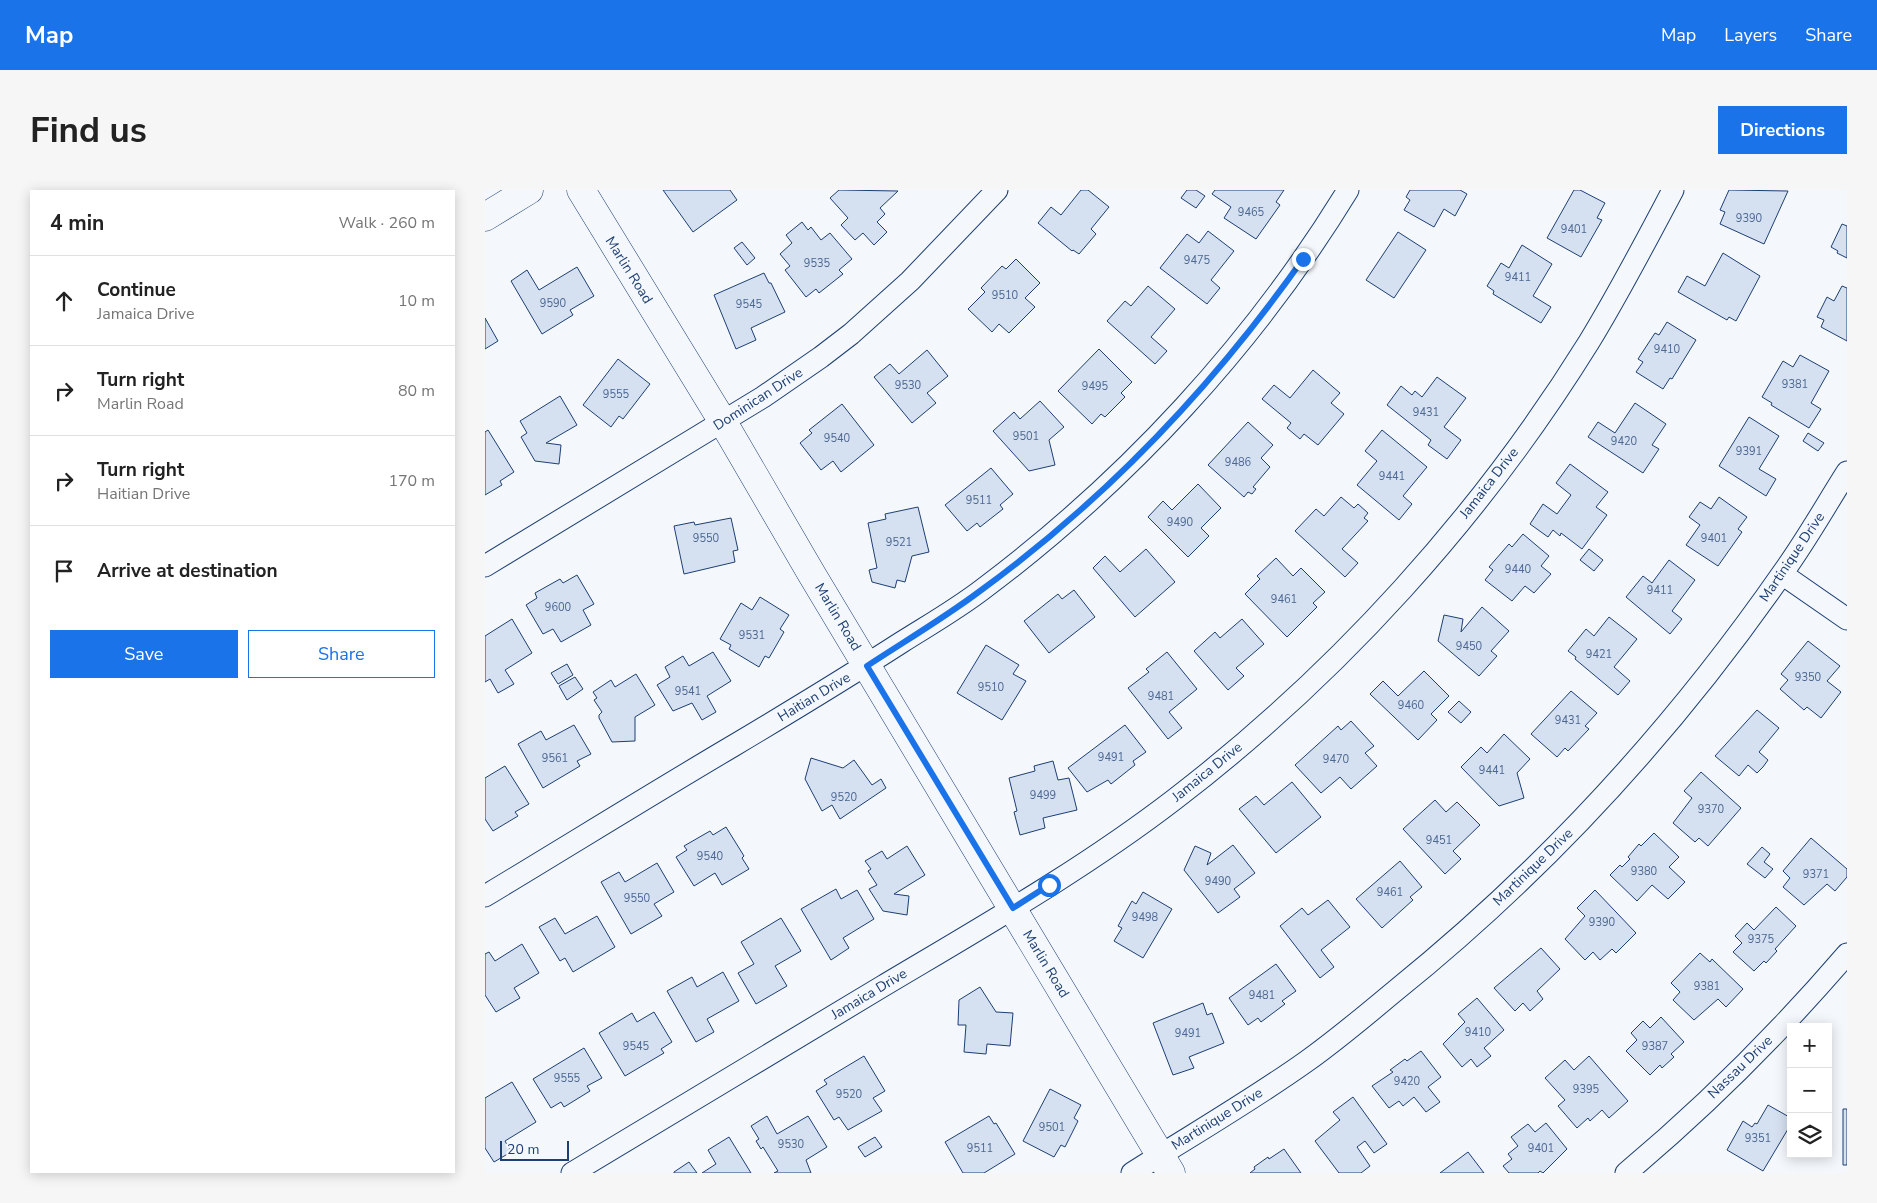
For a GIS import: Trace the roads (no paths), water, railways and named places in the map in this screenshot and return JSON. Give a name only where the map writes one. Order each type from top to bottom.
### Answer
[{"type":"street","points":[[485,217],[529,190]]},
{"type":"street","name":"Marlin Road","points":[[581,190],[723,422],[1166,1164]]},
{"type":"street","name":"Dominican Drive","points":[[485,566],[723,422],[795,376],[851,334],[930,261],[997,190]]},
{"type":"street","name":"Haitian Drive","points":[[485,896],[867,666],[965,602],[1001,575],[1071,517],[1145,448],[1187,404],[1245,336],[1298,266],[1348,190]]},
{"type":"street","name":"Jamaica Drive","points":[[572,1173],[1013,908],[1148,819],[1199,780],[1301,692],[1378,615],[1451,531],[1539,418],[1590,340],[1673,190]]},
{"type":"street","name":"Martinique Drive","points":[[1132,1173],[1166,1164],[1309,1060],[1421,970],[1479,920],[1578,823],[1639,757],[1714,665],[1782,574],[1847,472]]},
{"type":"street","points":[[1782,574],[1847,619]]},
{"type":"street","name":"Nassau Drive","points":[[1626,1173],[1649,1166],[1847,954]]}]
